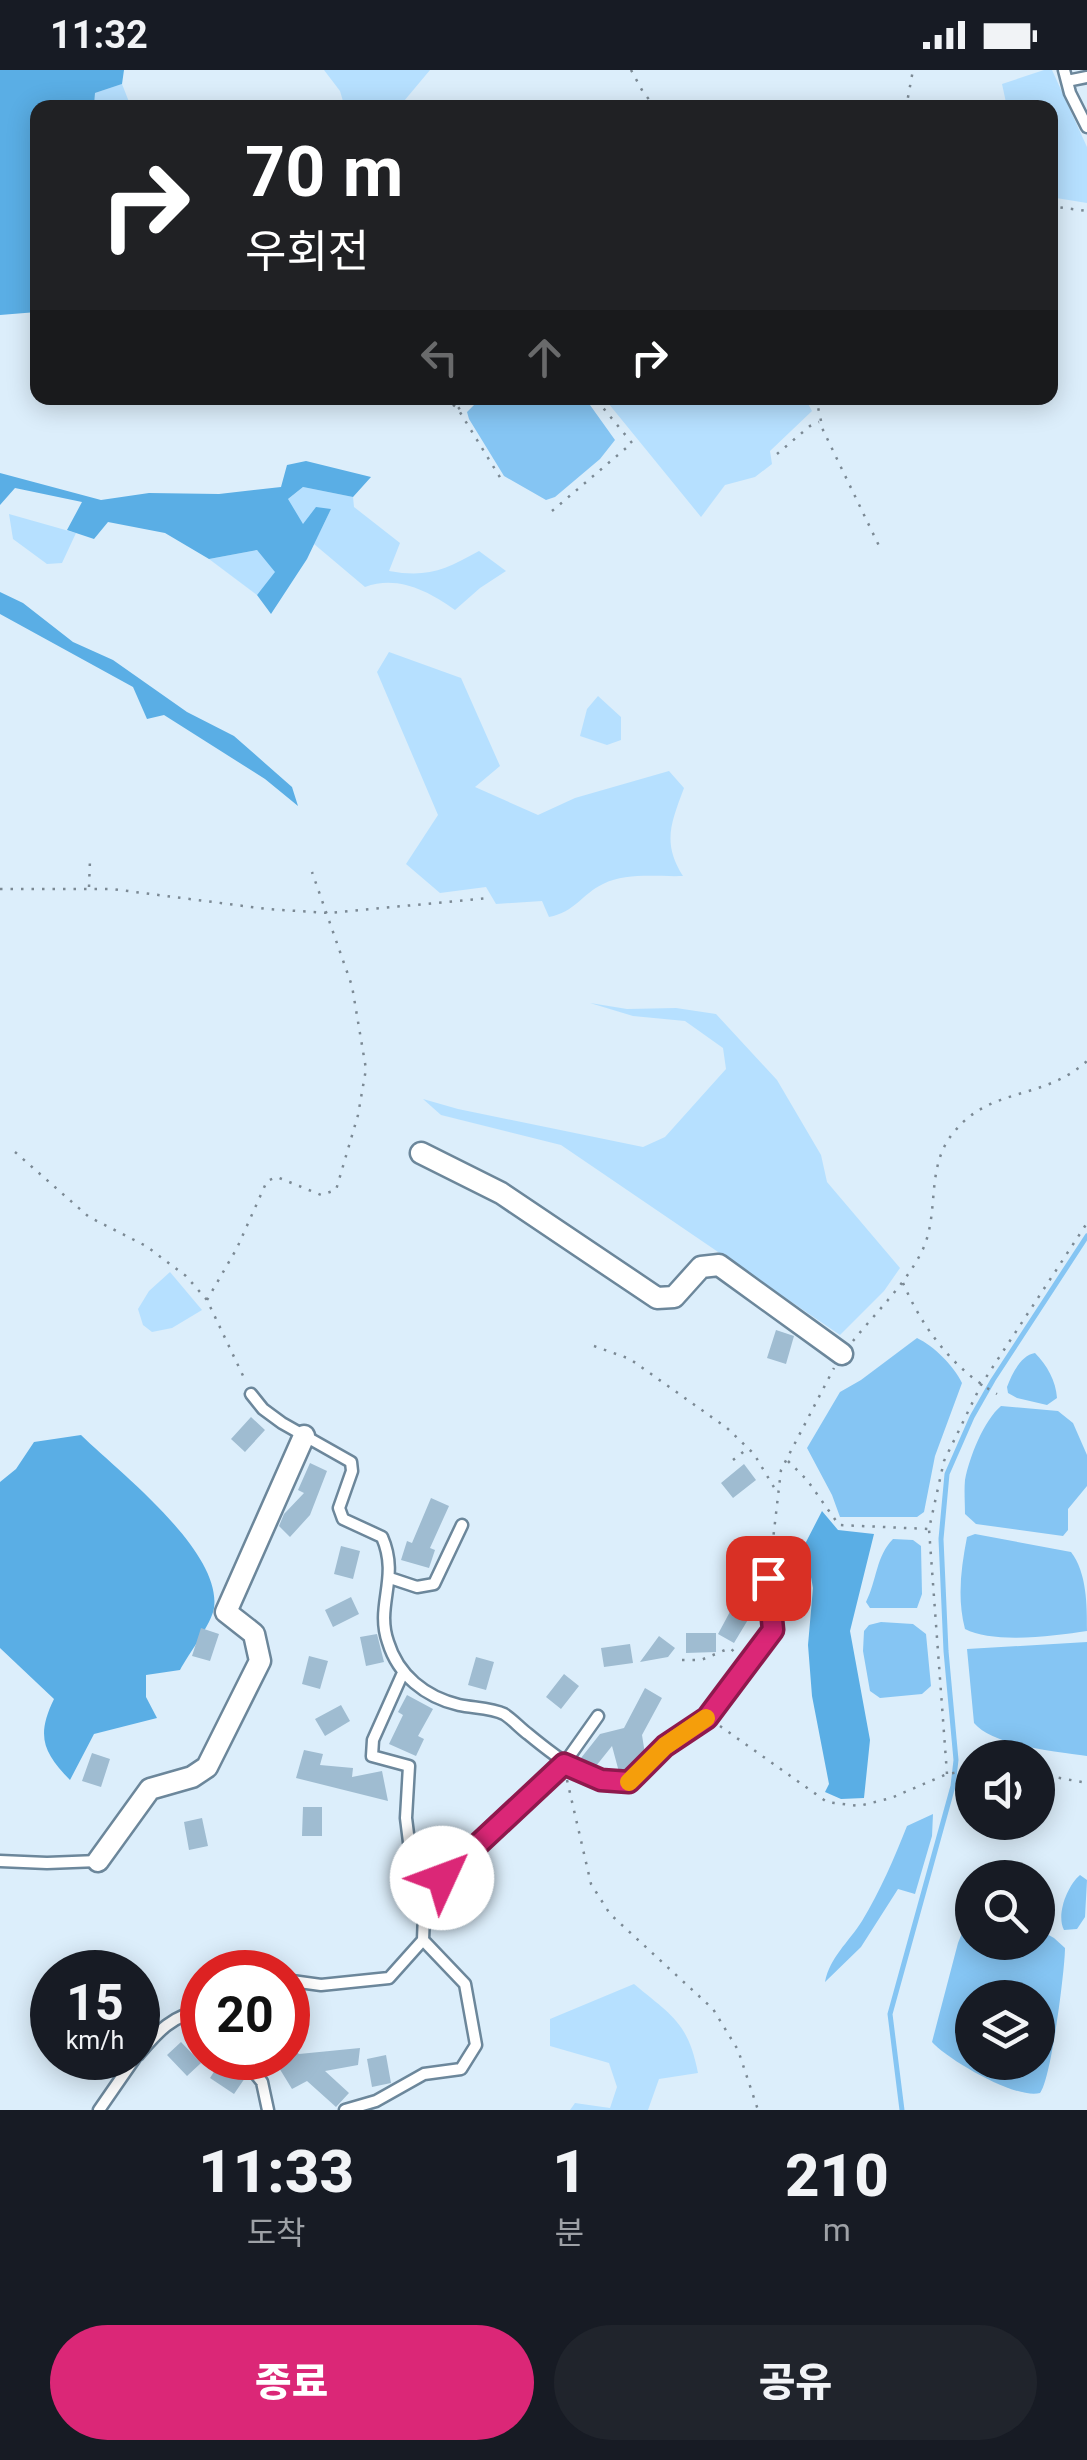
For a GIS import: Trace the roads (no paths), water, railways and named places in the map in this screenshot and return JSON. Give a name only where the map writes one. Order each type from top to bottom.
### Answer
[{"type":"street","points":[[422,1153],[501,1193],[657,1298],[674,1297],[701,1268],[719,1265],[842,1354]]},
{"type":"street","points":[[98,1860],[150,1789],[192,1777],[207,1768],[260,1661],[254,1634],[226,1612],[304,1436]]},
{"type":"lane","points":[[1087,77],[1066,76],[1087,127]]},
{"type":"lane","points":[[251,1394],[264,1409],[351,1462],[352,1471],[339,1508],[343,1519],[382,1537],[390,1556],[384,1608],[386,1639],[402,1674],[453,1704],[502,1713],[564,1764],[601,1780],[629,1782],[665,1746],[707,1718],[773,1630],[768,1578]]},
{"type":"lane","points":[[390,1578],[417,1587],[434,1584],[462,1525]]},
{"type":"lane","points":[[310,1983],[389,1978],[422,1940],[425,1888],[409,1842],[406,1818],[409,1766],[372,1756],[374,1740],[402,1674]]},
{"type":"lane","points":[[425,1888],[442,1878],[564,1764],[598,1716]]},
{"type":"lane","points":[[0,1861],[47,1864],[98,1860]]},
{"type":"lane","points":[[345,2110],[376,2101],[424,2074],[461,2069],[476,2044],[465,1984],[422,1940]]},
{"type":"lane","points":[[99,2110],[120,2080]]},
{"type":"lane","points":[[260,2080],[268,2110]]},
{"type":"waterway","points":[[902,2110],[890,2014],[953,1786],[956,1760],[941,1539],[947,1474],[993,1380],[1087,1236]]}]
